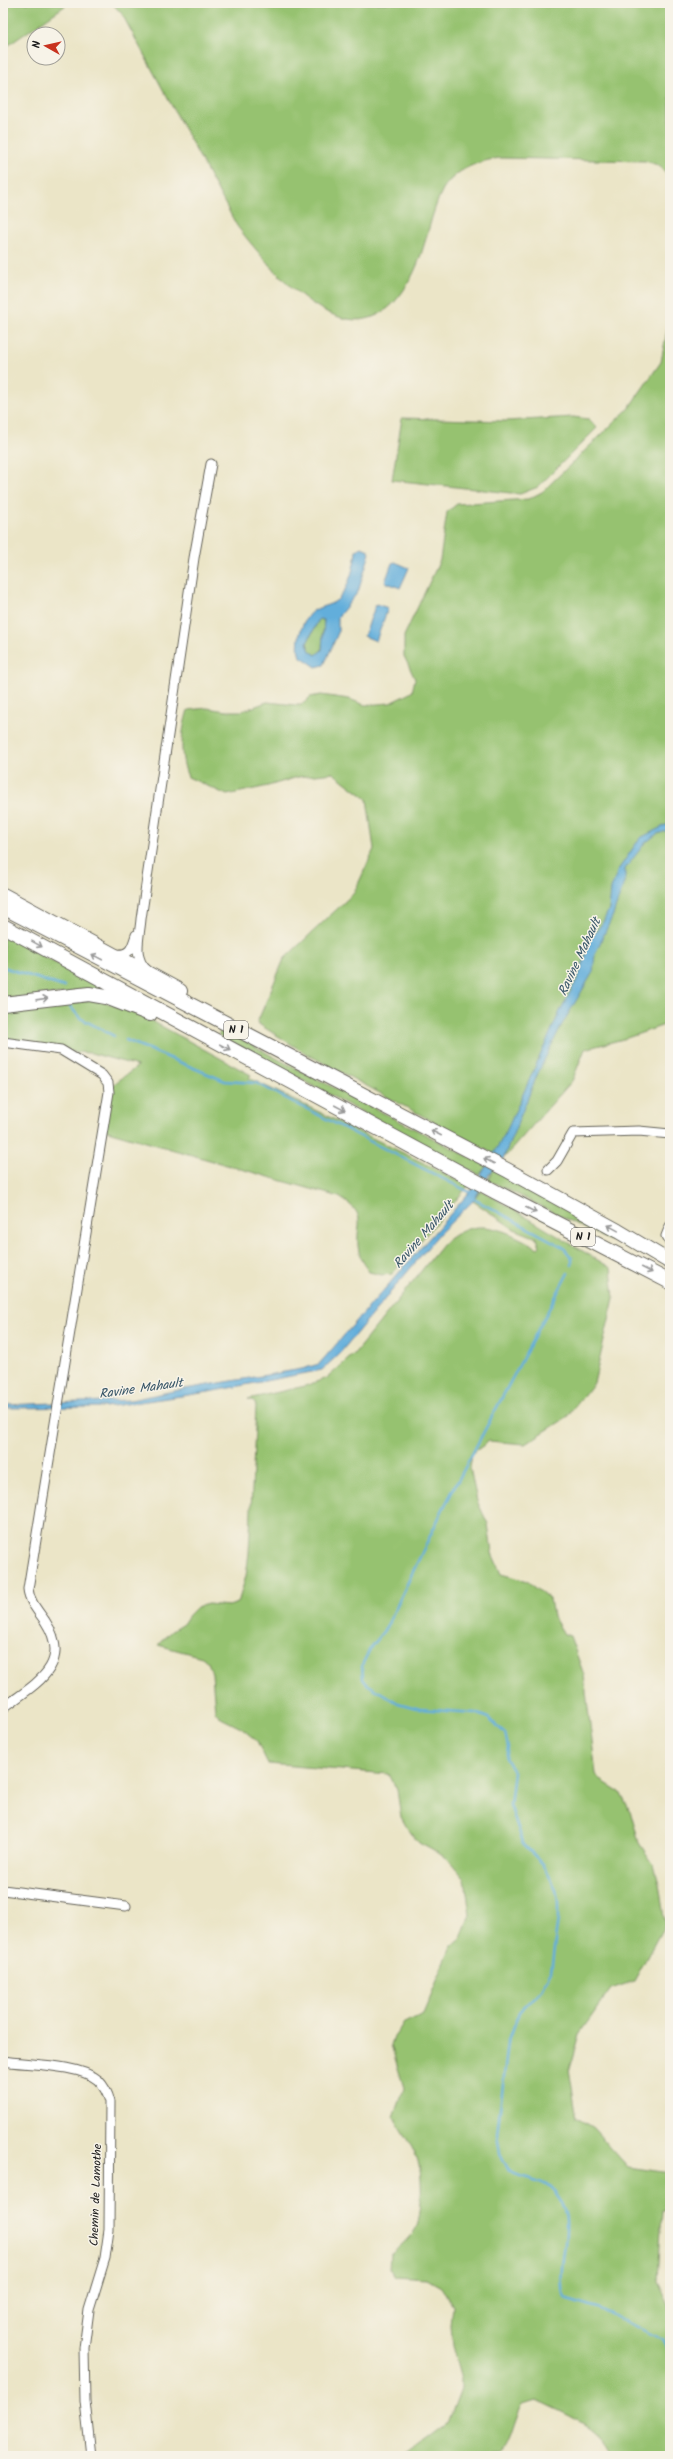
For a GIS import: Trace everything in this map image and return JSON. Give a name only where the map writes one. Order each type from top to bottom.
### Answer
[{"type":"highway","points":[[3,895],[161,979],[327,1077]]},
{"type":"highway","name":"N 1","points":[[3,907],[507,1170],[670,1262]]},
{"type":"highway","name":"N 1","points":[[3,926],[460,1173],[670,1282]]},
{"type":"highway","points":[[3,1004],[82,994],[97,995],[209,1038]]},
{"type":"street","points":[[161,979],[142,966],[138,960],[141,918],[194,558],[211,464]]},
{"type":"street","points":[[113,954],[124,955],[130,951],[141,918]]},
{"type":"street","points":[[3,1042],[61,1050],[102,1075],[106,1079],[109,1088],[58,1415],[28,1589],[31,1600],[51,1630],[56,1653],[46,1674],[3,1708]]},
{"type":"street","points":[[548,1170],[557,1161],[573,1133],[639,1130],[670,1134]]},
{"type":"street","points":[[670,1226],[666,1236],[670,1243]]},
{"type":"street","points":[[3,1890],[126,1906]]},
{"type":"street","name":"Chemin de Lamothe","points":[[3,2061],[84,2073],[99,2082],[107,2093],[110,2102],[109,2230],[105,2258],[89,2310],[84,2348],[85,2401],[91,2456]]},
{"type":"green space","points":[[3,3],[69,3],[36,26],[26,26],[26,33],[3,49]]},
{"type":"green space","points":[[112,3],[670,3],[670,196],[667,177],[663,169],[653,163],[645,161],[500,158],[484,161],[468,167],[454,176],[443,189],[435,208],[422,252],[414,272],[394,303],[371,318],[347,319],[322,310],[298,293],[255,248],[237,226],[122,14]]},
{"type":"green space","points":[[670,314],[670,1023],[627,1038],[585,1049],[572,1081],[503,1159],[305,1053],[257,1023],[284,959],[354,893],[374,849],[367,799],[333,773],[298,777],[268,786],[227,795],[188,777],[182,752],[184,727],[188,710],[207,708],[226,711],[242,711],[267,702],[296,705],[304,703],[310,697],[321,695],[349,699],[365,705],[390,703],[412,692],[415,679],[404,656],[404,636],[440,560],[447,512],[457,504],[528,499],[542,492],[628,409],[661,362]]},
{"type":"green space","points":[[573,417],[589,419],[597,428],[538,487],[520,494],[392,480],[402,418],[506,421]]},
{"type":"green space","points":[[319,619],[324,620],[322,650],[316,655],[310,651],[307,643]]},
{"type":"green space","points":[[3,934],[103,989],[103,991],[3,999]]},
{"type":"green space","points":[[97,999],[141,1015],[251,1075],[249,1078],[469,1185],[392,1274],[382,1275],[369,1272],[359,1252],[358,1216],[349,1204],[339,1197],[104,1130],[109,1092],[114,1084],[138,1066],[91,1053],[72,1052],[3,1039],[3,1008]]},
{"type":"green space","points":[[223,1028],[272,1056],[487,1166],[479,1175],[218,1035]]},
{"type":"green space","points":[[494,1168],[611,1234],[611,1241],[488,1180]]},
{"type":"green space","points":[[481,1190],[611,1268],[614,1298],[594,1383],[566,1418],[525,1444],[489,1441],[472,1454],[470,1468],[477,1501],[488,1524],[492,1553],[501,1574],[527,1581],[550,1599],[553,1616],[564,1634],[570,1636],[584,1675],[596,1774],[599,1779],[620,1792],[631,1814],[639,1843],[654,1865],[659,1884],[665,1924],[634,1981],[611,1989],[579,2034],[569,2069],[577,2118],[593,2128],[628,2167],[670,2173],[670,2209],[662,2210],[658,2282],[670,2307],[670,2456],[612,2456],[607,2446],[591,2429],[570,2416],[537,2400],[524,2404],[507,2446],[498,2456],[404,2456],[448,2423],[461,2388],[461,2375],[453,2346],[451,2325],[453,2306],[441,2287],[427,2279],[395,2277],[389,2268],[390,2255],[407,2241],[416,2228],[421,2199],[419,2164],[412,2147],[394,2117],[404,2088],[391,2045],[394,2036],[404,2023],[423,2014],[451,1947],[461,1938],[470,1914],[465,1879],[447,1858],[419,1843],[410,1833],[401,1817],[397,1790],[389,1774],[268,1764],[257,1741],[241,1728],[221,1718],[215,1711],[212,1673],[208,1662],[202,1657],[158,1645],[170,1632],[183,1624],[197,1607],[208,1604],[229,1606],[238,1603],[246,1576],[249,1552],[256,1406],[254,1401],[248,1399],[305,1386],[327,1378],[354,1354],[443,1244],[455,1235],[467,1229],[478,1227],[490,1228],[501,1230],[513,1235],[538,1248],[540,1246],[537,1238],[514,1229],[473,1201]]},
{"type":"water","points":[[361,547],[367,549],[370,553],[358,592],[338,617],[338,633],[324,665],[316,667],[300,656],[298,645],[300,632],[309,614],[316,609],[331,604],[343,593],[351,575],[356,551]],"holes":[[[319,619],[324,620],[322,650],[316,655],[310,651],[307,643]]]},
{"type":"water","points":[[395,562],[409,568],[400,588],[385,582],[392,563]]},
{"type":"water","points":[[376,604],[388,608],[376,641],[364,636]]},
{"type":"water","points":[[670,823],[670,830],[657,834],[645,843],[625,869],[625,880],[613,915],[595,954],[593,972],[560,1028],[538,1073],[503,1159],[490,1173],[473,1201],[439,1234],[340,1353],[322,1370],[209,1392],[105,1407],[3,1408],[3,1405],[131,1400],[173,1391],[302,1369],[319,1364],[474,1187],[506,1132],[561,1009],[579,976],[590,940],[603,922],[609,909],[611,889],[618,870],[640,838]]},
{"type":"waterway","points":[[3,967],[64,987]]},
{"type":"waterway","points":[[69,1005],[80,1018],[114,1036]]},
{"type":"waterway","points":[[126,1040],[225,1081],[256,1083],[469,1192]]},
{"type":"waterway","points":[[472,1198],[563,1247],[572,1258],[572,1265]]},
{"type":"waterway","points":[[568,1273],[443,1509],[386,1628],[372,1645],[362,1665],[363,1679],[367,1684],[398,1703],[420,1709],[475,1713],[488,1718],[505,1733],[508,1747],[506,1758],[514,1772],[510,1805],[524,1845],[543,1864],[556,1889],[558,1918],[551,1971],[540,1991],[519,2012],[508,2043],[497,2134],[500,2153],[509,2171],[519,2176],[545,2184],[559,2199],[565,2211],[566,2240],[562,2269],[564,2298],[598,2308],[663,2340],[670,2353]]},
{"type":"water label","name":"Ravine Mahault","points":[[580,957]]},
{"type":"water label","name":"Ravine Mahault","points":[[424,1235]]},
{"type":"water label","name":"Ravine Mahault","points":[[141,1389]]}]
